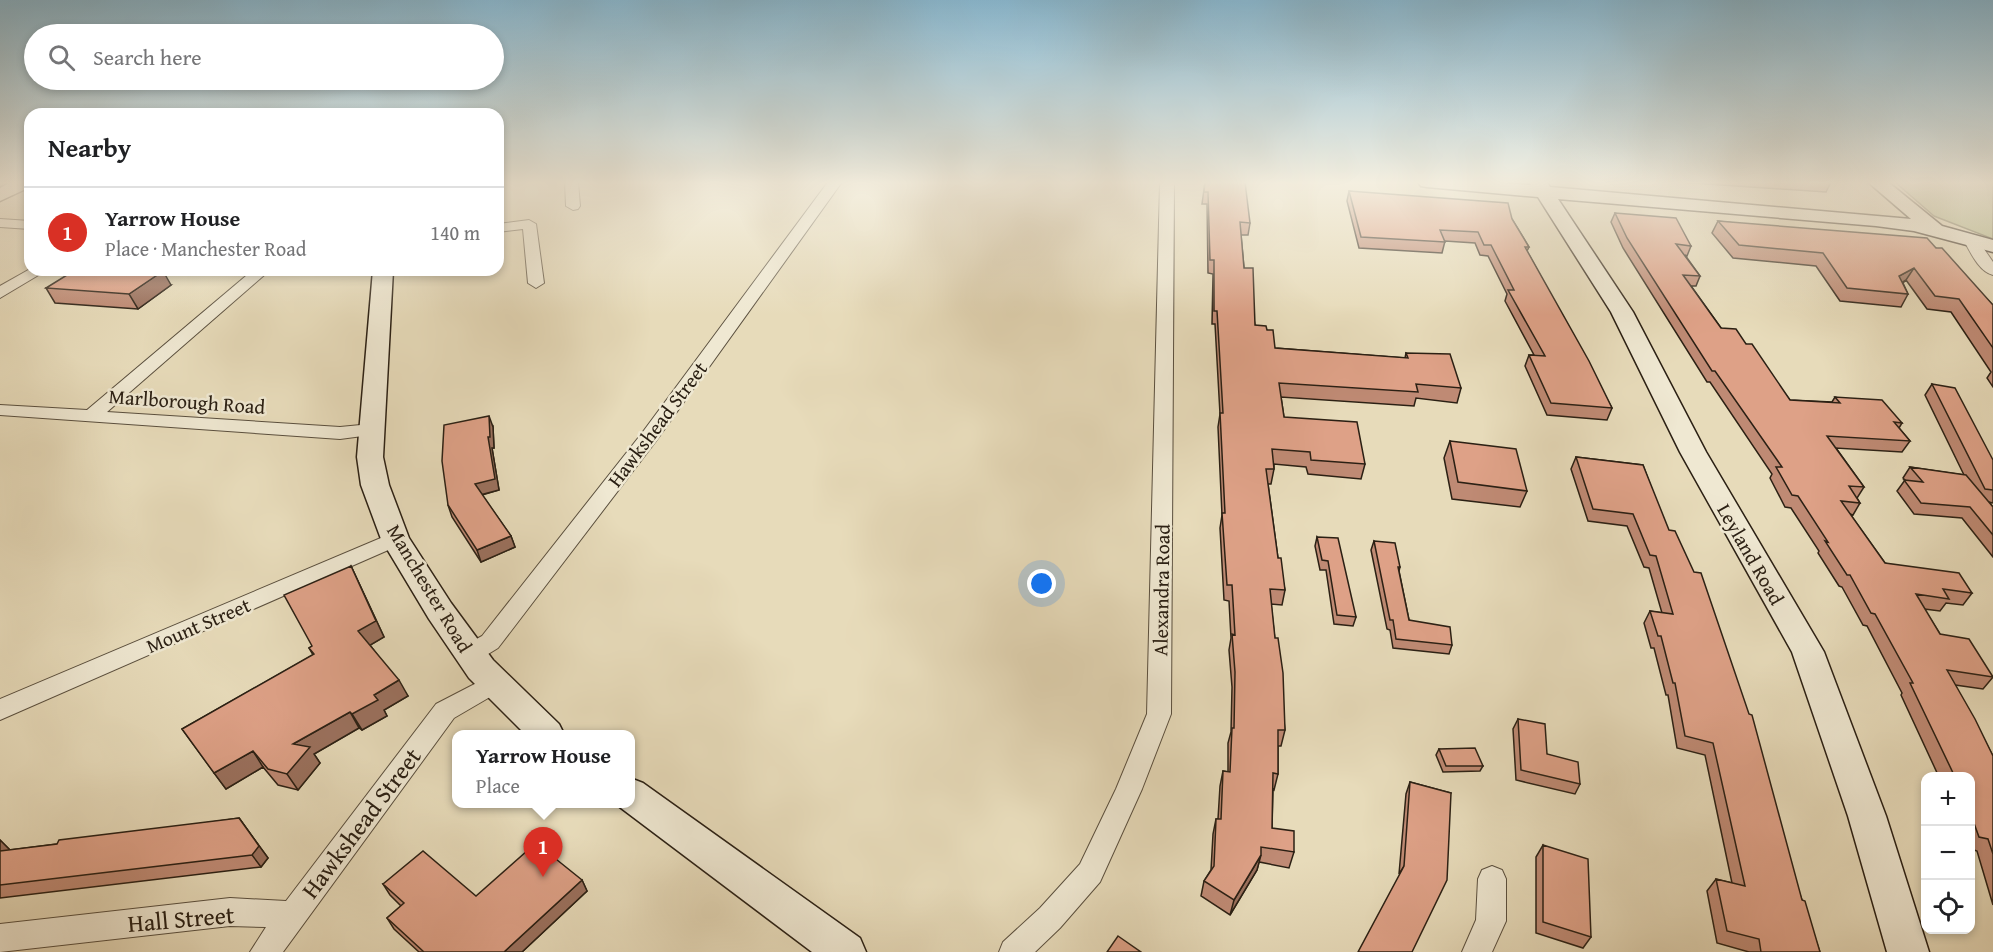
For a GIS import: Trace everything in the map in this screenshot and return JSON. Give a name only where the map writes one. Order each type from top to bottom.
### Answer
[{"type":"main road","name":"Leyland Road","points":[[1567,226],[1622,312],[1693,452],[1808,652],[1867,816],[1908,952]]},
{"type":"main road","points":[[1914,226],[1993,246]]},
{"type":"main road","points":[[1931,226],[1935,230]]},
{"type":"main road","name":"Manchester Road","points":[[383,276],[371,430],[370,457],[375,485],[395,539],[468,654],[542,730]]},
{"type":"main road","points":[[635,798],[845,952]]},
{"type":"street","points":[[529,226],[536,283]]},
{"type":"street","name":"Hawkshead Street","points":[[468,654],[490,642],[649,437],[803,226]]},
{"type":"street","name":"Alexandra Road","points":[[1014,952],[1050,918],[1090,873],[1129,789],[1159,714],[1166,226]]},
{"type":"street","points":[[1971,239],[1978,254],[1993,270]]},
{"type":"street","points":[[0,293],[29,276]]},
{"type":"street","points":[[90,417],[255,276]]},
{"type":"street","name":"Marlborough Road","points":[[0,410],[340,433],[371,430]]},
{"type":"street","name":"Mount Street","points":[[0,710],[395,539]]},
{"type":"street","name":"Hawkshead Street","points":[[265,952],[445,711],[494,683]]},
{"type":"street","points":[[1477,952],[1491,921],[1492,879]]},
{"type":"street","name":"Hall Street","points":[[0,938],[230,912],[291,915]]},
{"type":"green space","points":[[1961,226],[1993,226],[1993,239]]},
{"type":"building","points":[[1209,226],[1240,226],[1244,268],[1253,268],[1255,325],[1266,326],[1267,330],[1273,330],[1275,348],[1408,358],[1406,353],[1450,354],[1461,388],[1416,384],[1418,392],[1279,383],[1284,417],[1357,422],[1365,464],[1311,460],[1310,452],[1272,449],[1274,469],[1266,469],[1278,558],[1281,558],[1285,590],[1270,589],[1275,638],[1278,638],[1283,673],[1285,730],[1278,730],[1278,774],[1273,773],[1272,828],[1294,831],[1294,852],[1261,847],[1261,855],[1234,900],[1204,881],[1214,866],[1216,819],[1221,819],[1223,771],[1230,772],[1235,672],[1232,585],[1227,585],[1222,513],[1225,513],[1220,413],[1223,413],[1217,311],[1214,311],[1214,260],[1210,260]]},
{"type":"building","points":[[1358,226],[1517,226],[1529,247],[1525,247],[1589,361],[1612,408],[1551,403],[1529,355],[1545,356],[1508,290],[1514,290],[1491,245],[1484,245],[1478,232],[1440,230],[1445,242],[1361,237]]},
{"type":"building","points":[[1621,226],[1681,226],[1691,246],[1676,244],[1700,276],[1683,275],[1721,328],[1736,329],[1746,344],[1752,344],[1790,400],[1840,403],[1835,397],[1882,400],[1902,423],[1894,422],[1910,441],[1827,436],[1864,487],[1849,486],[1860,503],[1841,501],[1885,563],[1959,573],[1972,593],[1943,589],[1949,599],[1916,594],[1940,634],[1969,639],[1993,677],[1947,670],[1993,756],[1993,854],[1988,839],[1979,837],[1975,826],[1975,772],[1953,772],[1910,683],[1913,683],[1875,614],[1871,613],[1850,575],[1847,575],[1798,496],[1792,495],[1776,467],[1782,467],[1715,371],[1712,371]]},
{"type":"building","points":[[1723,226],[1785,226],[1927,238],[1936,248],[1942,248],[1993,305],[1993,348],[1959,299],[1935,296],[1914,268],[1899,276],[1908,294],[1847,288],[1823,253],[1739,245]]},
{"type":"building","points":[[65,276],[156,276],[129,294],[46,288]]},
{"type":"building","points":[[1932,384],[1955,388],[1993,460],[1993,490],[1985,489]]},
{"type":"building","points":[[489,416],[490,437],[488,437],[495,479],[475,484],[511,536],[477,550],[448,505],[442,461],[444,425]]},
{"type":"building","points":[[1450,441],[1516,449],[1527,491],[1458,482]]},
{"type":"building","points":[[1576,457],[1643,465],[1669,530],[1675,531],[1694,572],[1701,573],[1749,714],[1752,715],[1802,900],[1805,901],[1820,952],[1761,952],[1759,939],[1727,931],[1716,879],[1745,886],[1713,743],[1685,736],[1675,683],[1673,683],[1661,636],[1658,636],[1650,611],[1673,614],[1656,556],[1650,555],[1633,514],[1593,509]]},
{"type":"building","points":[[1910,467],[1966,475],[1993,507],[1993,535],[1970,507],[1921,503],[1904,480],[1923,482]]},
{"type":"building","points":[[1317,537],[1338,538],[1356,617],[1337,615],[1328,561],[1322,560]]},
{"type":"building","points":[[1374,541],[1395,543],[1409,620],[1450,627],[1452,645],[1396,639]]},
{"type":"building","points":[[351,566],[376,621],[358,631],[399,680],[374,695],[378,700],[352,714],[350,712],[293,744],[310,747],[287,774],[268,769],[253,751],[214,773],[182,729],[314,654],[309,648],[312,646],[284,595]]},
{"type":"building","points":[[1518,719],[1545,724],[1547,754],[1578,762],[1580,784],[1521,770]]},
{"type":"building","points":[[1475,748],[1483,766],[1446,766],[1439,749]]},
{"type":"building","points":[[1410,782],[1451,793],[1447,880],[1412,952],[1358,952],[1404,866]]},
{"type":"building","points":[[239,818],[259,846],[252,855],[0,885],[0,851],[57,844],[59,840]]},
{"type":"building","points":[[536,843],[582,880],[504,952],[424,952],[387,918],[404,903],[383,884],[423,851],[476,896]]},
{"type":"building","points":[[1543,845],[1588,859],[1591,937],[1543,922]]},
{"type":"building","points":[[1118,936],[1141,952],[1107,952]]},
{"type":"place","name":"Yarrow House","points":[[543,877]]}]
